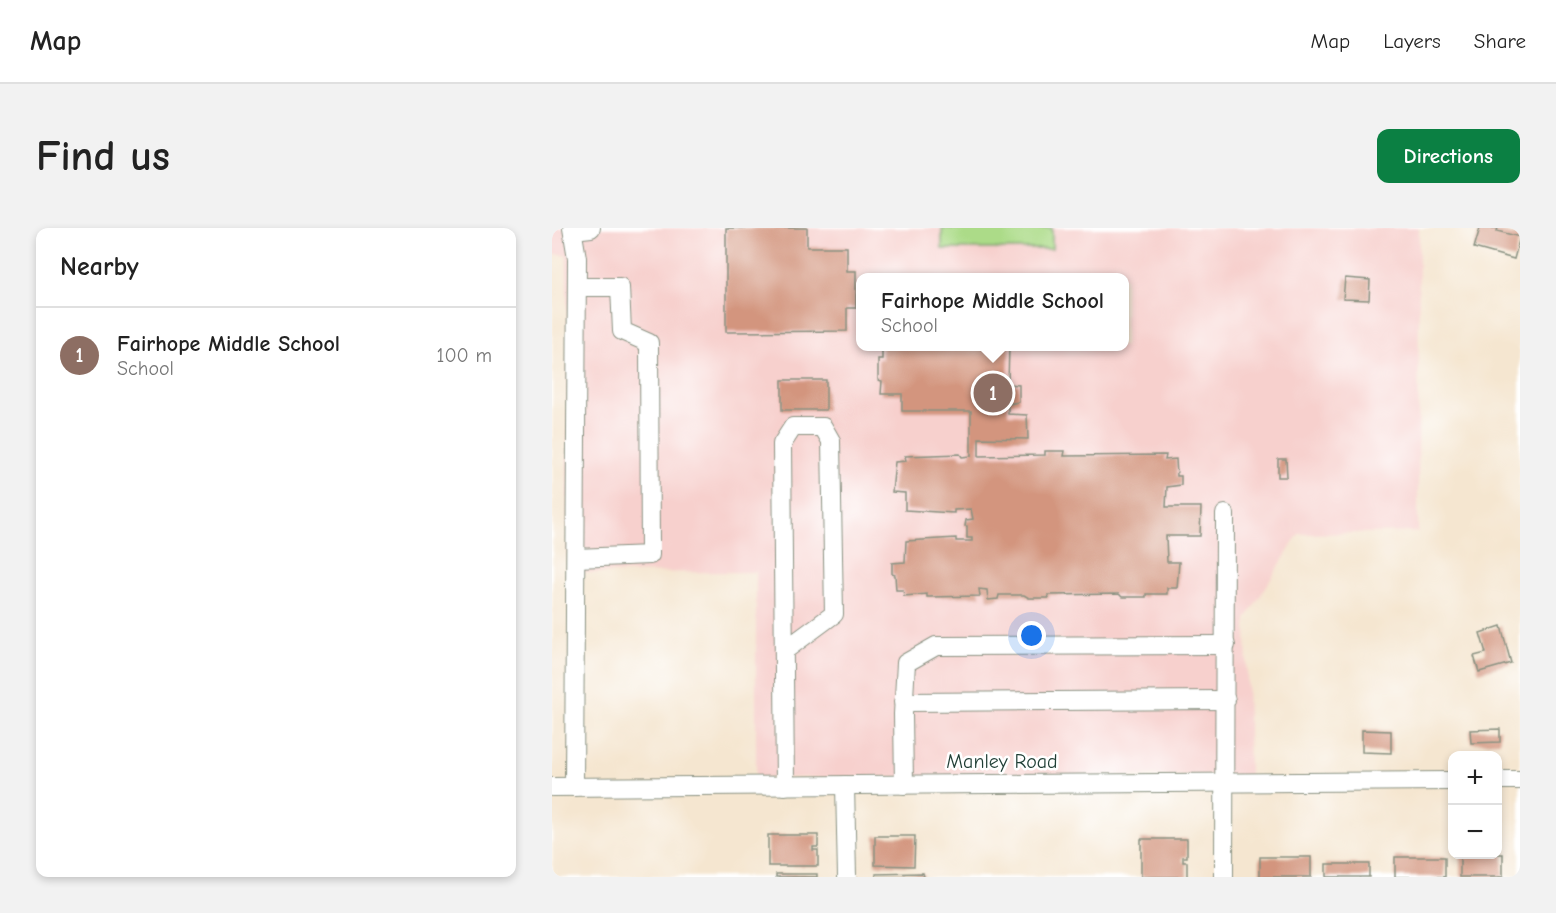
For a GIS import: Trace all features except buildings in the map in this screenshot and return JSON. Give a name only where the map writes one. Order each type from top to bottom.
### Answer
[{"type":"street","points":[[574,787],[578,229]]},
{"type":"street","points":[[576,558],[650,555],[649,343],[622,331],[620,287],[577,287]]},
{"type":"street","points":[[784,651],[834,614],[831,441],[823,427],[793,427],[782,444],[785,786]]},
{"type":"street","points":[[1224,877],[1225,514]]},
{"type":"street","points":[[904,785],[903,702],[906,663],[936,646],[1226,645]]},
{"type":"street","points":[[903,702],[1226,700]]},
{"type":"street","points":[[1502,780],[1520,780]]},
{"type":"street","name":"Manley Road","points":[[552,788],[1448,781]]},
{"type":"street","points":[[845,785],[847,877]]},
{"type":"shaded area","points":[[552,228],[1419,228],[1418,532],[1299,534],[1246,619],[1249,775],[756,778],[756,572],[567,573],[567,255],[552,254]]},
{"type":"green space","points":[[942,228],[1052,228],[1052,249],[942,249]]},
{"type":"place","name":"Fairhope Middle School","points":[[993,393]]}]
